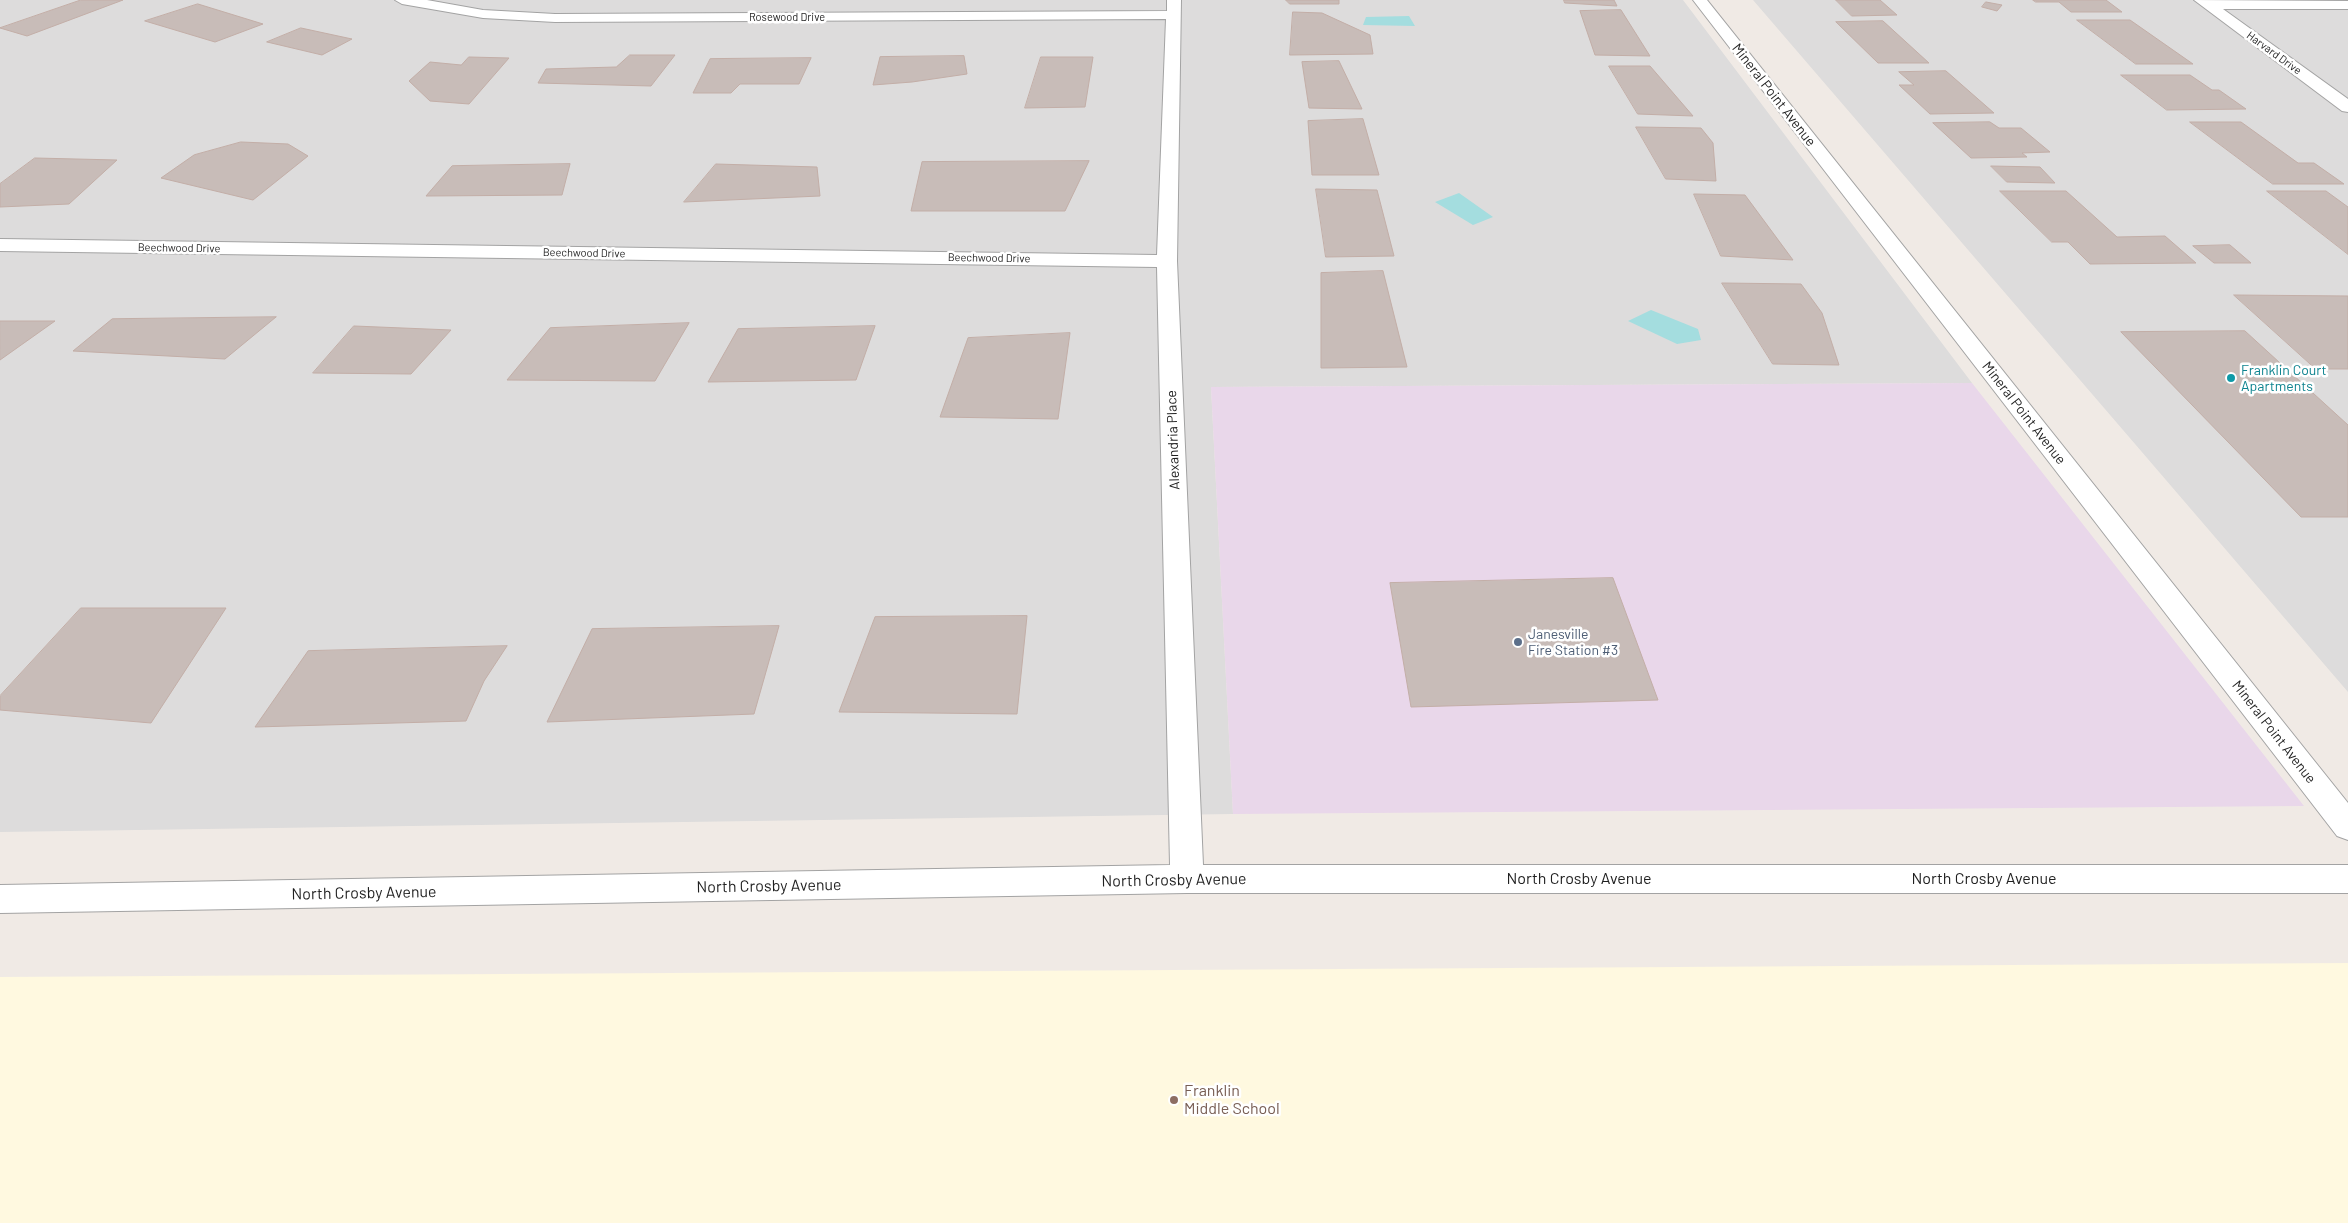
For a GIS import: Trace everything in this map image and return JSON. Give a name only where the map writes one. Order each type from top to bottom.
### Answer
[{"type":"street","name":"Rosewood Drive","points":[[402,0],[483,14],[556,18],[1174,7]]},
{"type":"street","name":"Mineral Point Avenue","points":[[1700,0],[2348,826]]},
{"type":"street","points":[[2205,3],[2348,5]]},
{"type":"street","name":"Harvard Drive","points":[[2205,3],[2348,107]]},
{"type":"street","name":"Alexandria Place","points":[[1174,7],[1167,260],[1187,879]]},
{"type":"street","name":"Beechwood Drive","points":[[0,245],[1167,260]]},
{"type":"street","name":"North Crosby Avenue","points":[[0,899],[1187,879],[2348,879]]},
{"type":"shaded area","points":[[0,0],[1683,0],[1972,383],[1211,387],[1233,814],[0,832]]},
{"type":"shaded area","points":[[1753,0],[2348,0],[2348,692],[2123,430]]},
{"type":"shaded area","points":[[1972,383],[2304,806],[1233,814],[1211,387]]},
{"type":"shaded area","name":"Franklin Middle School","points":[[2348,963],[2348,1223],[0,1223],[0,977]]},
{"type":"water","points":[[1409,16],[1415,26],[1363,25],[1366,17]]},
{"type":"water","points":[[1459,193],[1493,217],[1473,225],[1435,202]]},
{"type":"water","points":[[1651,310],[1698,329],[1701,340],[1677,344],[1628,321]]},
{"type":"building","points":[[81,0],[123,0],[27,36],[0,28]]},
{"type":"building","points":[[1286,0],[1339,0],[1339,4],[1290,4]]},
{"type":"building","points":[[1564,0],[1614,0],[1617,6],[1565,3]]},
{"type":"building","points":[[1836,0],[1880,0],[1897,15],[1852,16]]},
{"type":"building","points":[[2033,0],[2106,0],[2122,12],[2071,12],[2059,2],[2036,2]]},
{"type":"building","points":[[1986,2],[2002,5],[1997,11],[1982,7]]},
{"type":"building","points":[[198,4],[263,24],[215,42],[145,21]]},
{"type":"building","points":[[1621,10],[1650,56],[1595,55],[1580,11]]},
{"type":"building","points":[[1293,12],[1322,13],[1370,35],[1373,54],[1290,55]]},
{"type":"building","points":[[2077,20],[2130,20],[2193,64],[2136,64]]},
{"type":"building","points":[[1883,21],[1929,63],[1878,63],[1836,22]]},
{"type":"building","points":[[301,28],[352,39],[322,55],[267,42]]},
{"type":"building","points":[[630,55],[675,55],[651,86],[538,83],[546,69],[616,67]]},
{"type":"building","points":[[964,56],[967,74],[912,82],[873,85],[880,57]]},
{"type":"building","points":[[469,57],[509,58],[469,104],[430,101],[409,81],[430,62],[461,65]]},
{"type":"building","points":[[1041,57],[1093,57],[1085,107],[1025,108]]},
{"type":"building","points":[[811,58],[799,84],[740,84],[731,93],[693,93],[710,59]]},
{"type":"building","points":[[1339,61],[1362,109],[1309,108],[1302,62]]},
{"type":"building","points":[[1609,66],[1650,66],[1693,116],[1638,114]]},
{"type":"building","points":[[1946,71],[1994,113],[1930,114],[1899,85],[1914,85],[1899,72]]},
{"type":"building","points":[[2121,75],[2190,75],[2212,90],[2219,90],[2246,109],[2167,110]]},
{"type":"building","points":[[1363,119],[1379,175],[1312,175],[1308,121]]},
{"type":"building","points":[[1990,122],[1999,128],[2021,128],[2050,152],[2022,153],[2027,157],[1971,158],[1933,123]]},
{"type":"building","points":[[2190,122],[2241,122],[2298,163],[2314,163],[2344,184],[2273,184]]},
{"type":"building","points":[[1636,127],[1701,128],[1713,143],[1716,181],[1666,179]]},
{"type":"building","points":[[241,142],[288,144],[308,156],[253,200],[161,178],[194,155]]},
{"type":"building","points":[[35,158],[117,160],[69,204],[0,207],[0,184]]},
{"type":"building","points":[[1089,161],[1065,211],[911,211],[922,162]]},
{"type":"building","points":[[570,164],[562,195],[426,196],[452,166]]},
{"type":"building","points":[[716,164],[817,167],[820,196],[684,202]]},
{"type":"building","points":[[1991,166],[2040,167],[2055,183],[2007,182]]},
{"type":"building","points":[[1316,189],[1377,190],[1394,256],[1326,257]]},
{"type":"building","points":[[2000,191],[2066,191],[2117,237],[2165,236],[2196,263],[2090,264],[2068,242],[2052,242]]},
{"type":"building","points":[[2267,191],[2326,191],[2348,207],[2348,254]]},
{"type":"building","points":[[1694,194],[1745,195],[1793,260],[1721,256]]},
{"type":"building","points":[[2230,245],[2251,263],[2214,263],[2193,246]]},
{"type":"building","points":[[1383,271],[1407,367],[1321,368],[1321,273]]},
{"type":"building","points":[[1722,283],[1801,284],[1822,313],[1839,365],[1773,364]]},
{"type":"building","name":"Franklin Court Apartments","points":[[2234,295],[2348,296],[2348,369],[2316,369]]},
{"type":"building","points":[[276,317],[225,359],[73,351],[112,319]]},
{"type":"building","points":[[0,321],[55,321],[0,360]]},
{"type":"building","points":[[689,323],[655,381],[507,380],[550,328]]},
{"type":"building","points":[[354,326],[451,330],[411,374],[313,373]]},
{"type":"building","points":[[875,326],[856,380],[708,382],[738,329]]},
{"type":"building","name":"Franklin Court Apartments","points":[[2245,331],[2348,425],[2348,517],[2301,517],[2121,332]]},
{"type":"building","points":[[1070,333],[1058,419],[940,417],[968,338]]},
{"type":"building","name":"Janesville Fire Station #3","points":[[1613,578],[1658,700],[1411,707],[1390,583]]},
{"type":"building","points":[[81,608],[226,608],[151,723],[0,710],[0,696]]},
{"type":"building","points":[[1027,616],[1017,714],[839,712],[875,617]]},
{"type":"building","points":[[779,626],[754,714],[547,722],[592,629]]},
{"type":"building","points":[[507,646],[484,681],[466,721],[255,727],[308,651]]},
{"type":"place","name":"Franklin Court Apartments","points":[[2231,378]]},
{"type":"place","name":"Janesville Fire Station #3","points":[[1518,642]]},
{"type":"place","name":"Franklin Middle School","points":[[1174,1100]]}]
